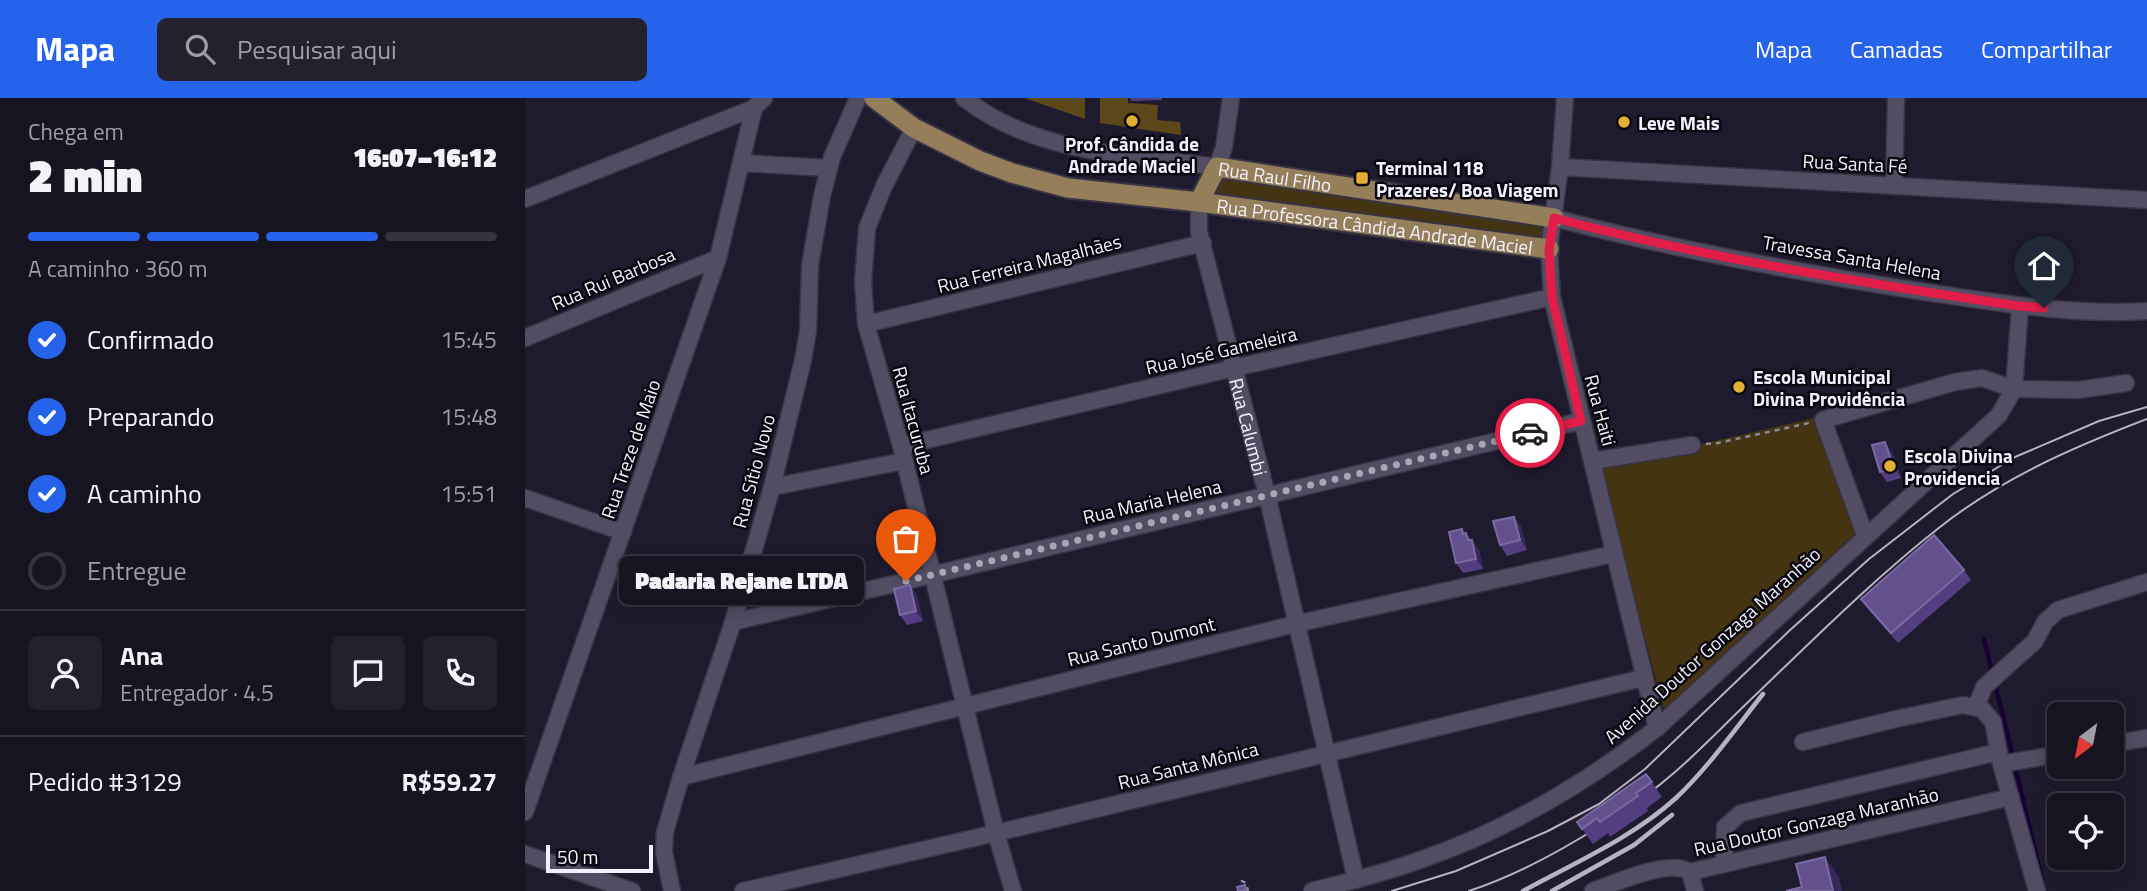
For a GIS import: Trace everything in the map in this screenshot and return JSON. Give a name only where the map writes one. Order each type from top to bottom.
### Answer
[{"type":"main road","name":"Rua Professora Cândida Andrade Maciel","points":[[874,98],[914,128],[981,161],[1048,183],[1549,250]]},
{"type":"main road","points":[[1199,202],[1217,167]]},
{"type":"main road","name":"Rua Raul Filho","points":[[1217,167],[1554,218]]},
{"type":"street","name":"Rua Sítio Novo","points":[[672,891],[664,842],[681,777],[733,622],[772,487],[803,360],[810,265],[828,168],[859,98]]},
{"type":"street","name":"Rua Raul Filho","points":[[964,98],[1003,122],[1054,142],[1217,167]]},
{"type":"street","points":[[1217,167],[1224,147],[1231,98]]},
{"type":"street","name":"Rua Haiti","points":[[1565,98],[1560,167],[1549,250],[1552,297],[1657,728]]},
{"type":"street","points":[[1894,186],[1896,98]]},
{"type":"street","points":[[526,194],[759,103]]},
{"type":"street","name":"Rua Treze de Maio","points":[[525,812],[718,258],[759,103]]},
{"type":"street","name":"Rua Itacuruba","points":[[914,128],[884,186],[867,228],[863,282],[866,324],[903,454],[931,575],[1013,891]]},
{"type":"street","points":[[741,163],[828,168]]},
{"type":"street","name":"Rua Santa Fé","points":[[1560,167],[2147,200]]},
{"type":"street","name":"Rua Calumbi","points":[[1199,202],[1198,218],[1203,243],[1267,495],[1356,880]]},
{"type":"street","name":"Travessa Santa Helena","points":[[1554,218],[1604,231],[1850,280],[2019,306],[2117,312],[2147,311]]},
{"type":"street","name":"Rua Ferreira Magalhães","points":[[866,324],[1203,243]]},
{"type":"street","name":"Rua Rui Barbosa","points":[[525,338],[718,258]]},
{"type":"street","name":"Rua José Gameleira","points":[[772,487],[1234,368],[1552,297]]},
{"type":"street","points":[[2014,389],[2019,306]]},
{"type":"street","points":[[1865,535],[1823,420],[1955,382],[1987,378],[2014,389],[2078,390],[2126,383]]},
{"type":"street","name":"Avenida Doutor Gonzaga Maranhão","points":[[1312,891],[1421,860],[1476,837],[1550,799],[1615,760],[1657,728],[1999,415],[2014,389]]},
{"type":"street","name":"Rua Maria Helena","points":[[733,622],[1581,421]]},
{"type":"street","points":[[1593,461],[1692,445]]},
{"type":"street","points":[[525,498],[624,532]]},
{"type":"street","name":"Rua Santo Dumont","points":[[681,777],[1295,624],[1613,554]]},
{"type":"street","points":[[1976,707],[1984,687],[2035,641],[2045,622],[2057,610],[2147,582]]},
{"type":"street","name":"Rua Santa Mônica","points":[[743,891],[1643,678]]},
{"type":"street","points":[[1803,742],[1963,705],[1976,707],[1989,715],[2036,891]]},
{"type":"street","points":[[2125,742],[2147,738]]},
{"type":"street","points":[[1724,864],[1725,827],[1741,813],[2002,760],[2047,756]]},
{"type":"street","name":"Rua Doutor Gonzaga Maranhão","points":[[1593,891],[1668,867],[1684,867],[1690,872],[2011,797]]},
{"type":"street","points":[[525,854],[632,891]]},
{"type":"street","points":[[1690,872],[1695,891]]},
{"type":"path","points":[[1692,445],[1718,443],[1823,420]]},
{"type":"path","points":[[1242,891],[1242,881],[1246,883],[1248,891]]},
{"type":"shaded area","points":[[1085,98],[1085,119],[1027,99]]},
{"type":"shaded area","points":[[1100,98],[1128,98],[1128,103],[1158,105],[1157,120],[1180,122],[1181,135],[1100,123]]},
{"type":"shaded area","points":[[1223,168],[1554,218],[1549,249],[1218,204],[1209,185]]},
{"type":"shaded area","points":[[1819,417],[1859,530],[1664,710],[1600,467]]},
{"type":"building","points":[[1885,442],[1894,468],[1880,472],[1872,445]]},
{"type":"building","points":[[1514,517],[1520,540],[1500,545],[1493,521]]},
{"type":"building","points":[[1462,529],[1468,540],[1472,540],[1476,559],[1456,563],[1449,532]]},
{"type":"building","points":[[1934,535],[1964,570],[1891,633],[1861,599]]},
{"type":"building","points":[[910,585],[916,611],[900,615],[894,589]]},
{"type":"building","points":[[1646,774],[1652,782],[1636,793],[1638,796],[1600,822],[1597,818],[1582,829],[1577,822]]},
{"type":"building","points":[[1825,857],[1833,891],[1786,891],[1802,887],[1796,864]]},
{"type":"building","points":[[1245,885],[1246,891],[1238,891],[1237,887]]},
{"type":"waterway","points":[[1984,639],[1992,672]]},
{"type":"waterway","points":[[1995,684],[2013,757]]},
{"type":"waterway","points":[[2015,766],[2042,880]]},
{"type":"tram line","points":[[1392,891],[1456,871],[1548,831],[1599,804],[1645,769],[1789,631],[1869,559],[1953,494],[2015,457],[2099,421],[2147,407]]},
{"type":"tram line","points":[[1641,799],[1694,754],[1865,591],[1940,527],[1988,493],[2039,465],[2147,419]]},
{"type":"tram line","points":[[1469,891],[1538,862],[1603,824]]},
{"type":"railway","points":[[1523,891],[1602,849],[1659,812],[1699,774],[1763,694]]},
{"type":"railway","points":[[1552,891],[1634,845],[1672,815]]},
{"type":"way so far","points":[[906,581],[1530,433]]},
{"type":"place","name":"Prof. Cândida de Andrade Maciel","points":[[1132,121]]},
{"type":"place","name":"Leve Mais","points":[[1624,122]]},
{"type":"place","name":"Terminal 118 Prazeres/ Boa Viagem","points":[[1362,178]]},
{"type":"place","name":"Escola Municipal Divina Providência","points":[[1739,387]]},
{"type":"place","name":"Escola Divina Providencia","points":[[1890,466]]},
{"type":"place","name":"Padaria Rejane LTDA","points":[[906,581]]},
{"type":"route","points":[[1530,433],[1581,421],[1552,297],[1549,250],[1554,218],[1604,231],[1850,280],[2044,308]]}]
